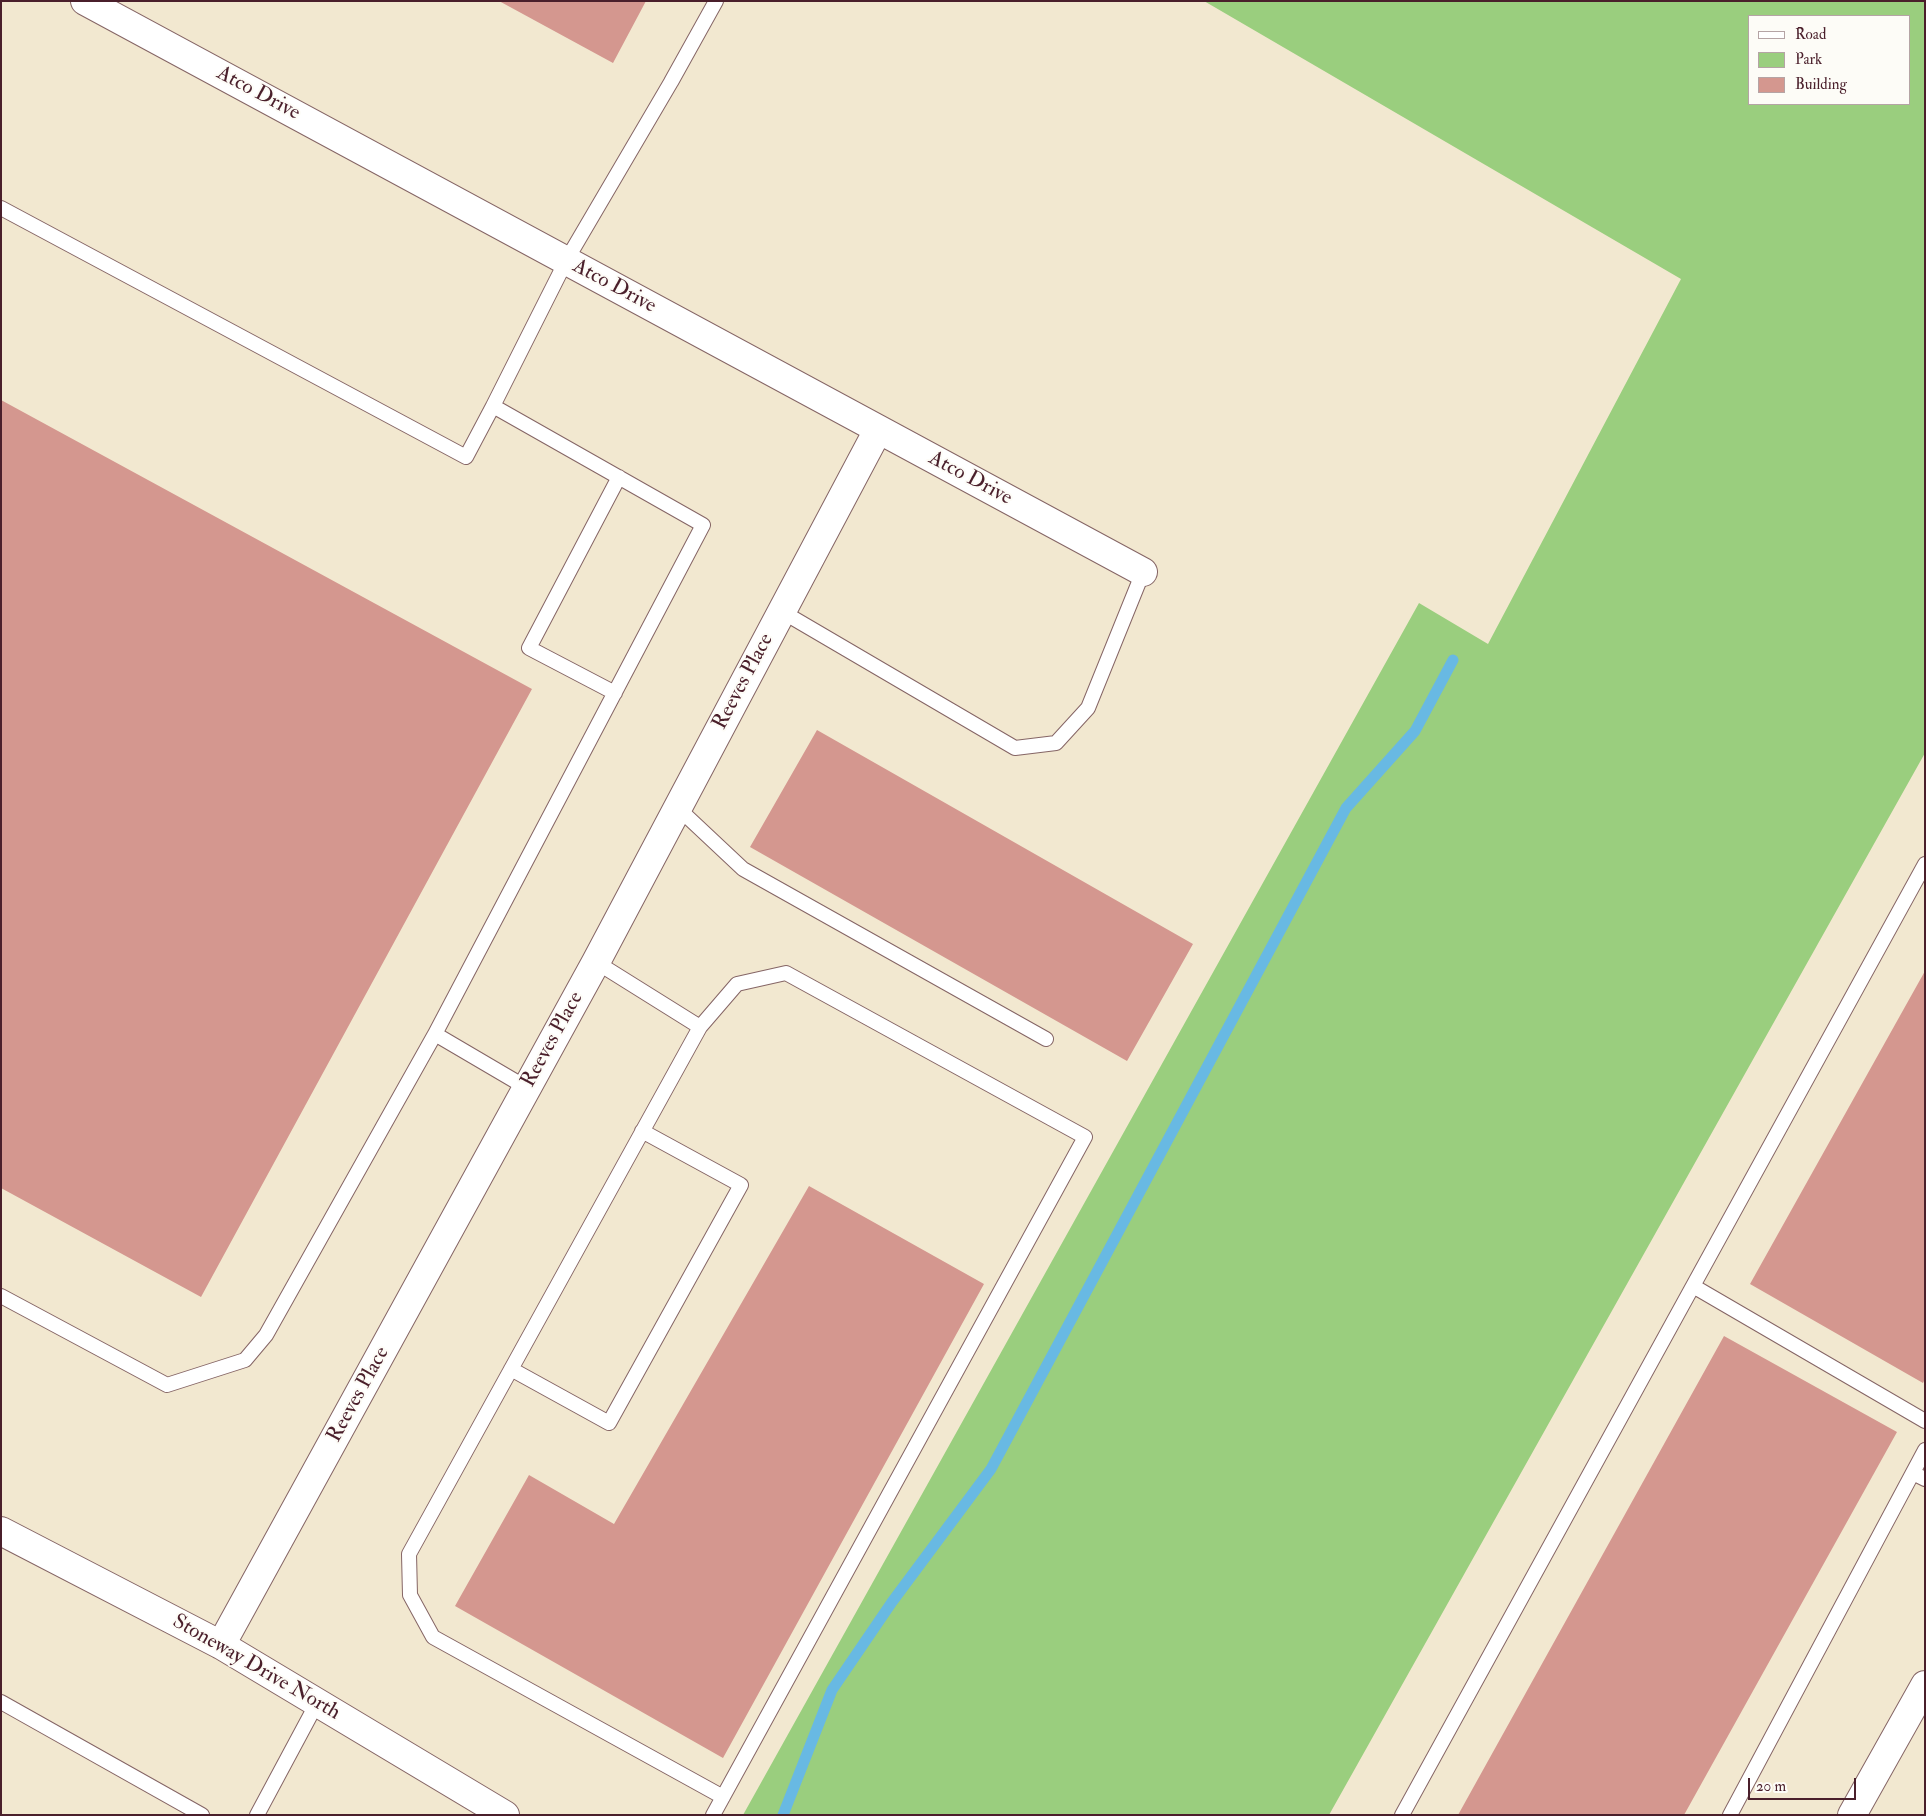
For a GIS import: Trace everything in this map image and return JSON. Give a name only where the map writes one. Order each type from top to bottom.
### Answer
[{"type":"street","name":"Atco Drive","points":[[85,1],[1143,572]]},
{"type":"street","name":"Reeves Place","points":[[221,1645],[596,962],[878,430]]},
{"type":"street","name":"Stoneway Drive North","points":[[1,1531],[221,1645],[505,1815]]},
{"type":"street","points":[[1852,1815],[1925,1685]]},
{"type":"lane","points":[[1,208],[466,457],[566,261],[716,1]]},
{"type":"lane","points":[[1,1296],[167,1385],[245,1360],[266,1335],[435,1034],[703,525],[493,406]]},
{"type":"lane","points":[[615,693],[530,648],[619,477]]},
{"type":"lane","points":[[781,611],[1015,748],[1056,744],[1088,708],[1143,572]]},
{"type":"lane","points":[[678,808],[743,869],[1046,1039]]},
{"type":"lane","points":[[1402,1815],[1925,864]]},
{"type":"lane","points":[[596,962],[700,1027]]},
{"type":"lane","points":[[713,1815],[723,1797],[1085,1137],[786,973],[737,984],[700,1027],[409,1554],[410,1595],[433,1637],[723,1797]]},
{"type":"lane","points":[[435,1034],[527,1088]]},
{"type":"lane","points":[[511,1369],[609,1423],[741,1185],[642,1132]]},
{"type":"lane","points":[[1693,1286],[1925,1421]]},
{"type":"lane","points":[[1730,1815],[1919,1476],[1925,1450]]},
{"type":"lane","points":[[1,1702],[202,1815]]},
{"type":"lane","points":[[257,1815],[317,1703]]},
{"type":"green space","points":[[1204,1],[1925,1],[1925,753],[1329,1815],[743,1815],[1419,603],[1488,644],[1681,279]]},
{"type":"building","points":[[499,1],[646,1],[613,63]]},
{"type":"building","points":[[1,400],[532,689],[201,1297],[1,1188]]},
{"type":"building","points":[[817,730],[1193,944],[1127,1061],[750,847]]},
{"type":"building","points":[[1925,971],[1925,1379],[1923,1383],[1750,1284]]},
{"type":"building","points":[[809,1186],[984,1284],[723,1758],[455,1606],[529,1475],[614,1524]]},
{"type":"building","points":[[1724,1336],[1897,1432],[1684,1815],[1458,1815]]},
{"type":"waterway","points":[[783,1815],[832,1690],[892,1602],[991,1469],[1346,808],[1415,731],[1453,660]]}]
